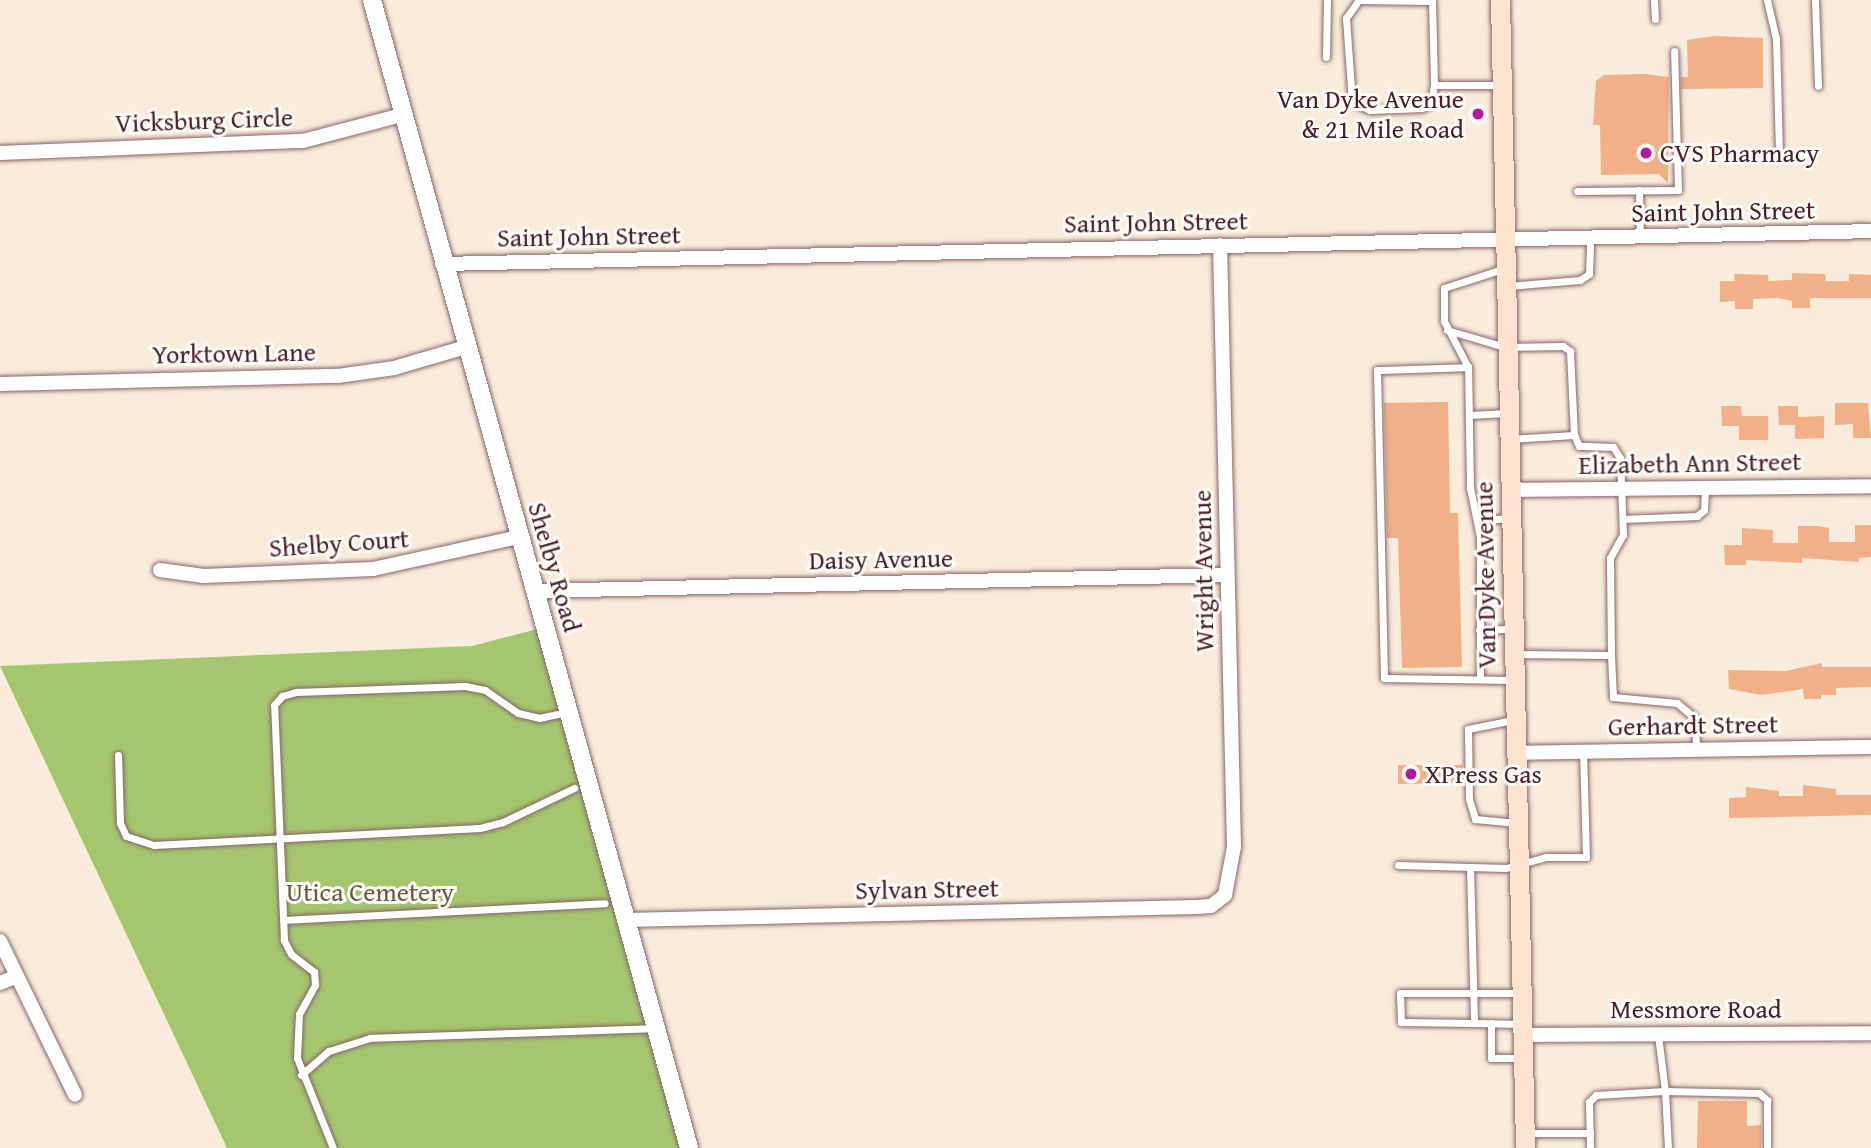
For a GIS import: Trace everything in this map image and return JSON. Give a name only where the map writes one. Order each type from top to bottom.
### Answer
[{"type":"main road","name":"Van Dyke Avenue","points":[[1500,0],[1502,240],[1525,1140]]},
{"type":"street","name":"Shelby Road","points":[[372,0],[406,114],[442,264],[536,591],[689,1148]]},
{"type":"street","name":"Vicksburg Circle","points":[[0,153],[303,141],[406,114]]},
{"type":"street","name":"Saint John Street","points":[[442,264],[1871,231]]},
{"type":"street","name":"Wright Avenue","points":[[1220,245],[1234,847],[1225,895]]},
{"type":"street","name":"Yorktown Lane","points":[[0,384],[338,376],[394,368],[466,347]]},
{"type":"street","name":"Elizabeth Ann Street","points":[[1510,490],[1871,486]]},
{"type":"street","name":"Shelby Court","points":[[160,570],[204,576],[373,569],[519,537]]},
{"type":"street","name":"Daisy Avenue","points":[[536,591],[1227,575]]},
{"type":"street","name":"Gerhardt Street","points":[[1516,753],[1871,747]]},
{"type":"street","name":"Sylvan Street","points":[[626,920],[1196,907],[1211,906],[1225,895]]},
{"type":"street","points":[[0,941],[75,1095]]},
{"type":"street","points":[[0,983],[17,976]]},
{"type":"street","name":"Messmore Road","points":[[1521,1029],[1658,1034],[1871,1033]]},
{"type":"lane","points":[[1326,57],[1327,0]]},
{"type":"lane","points":[[1358,0],[1432,1],[1434,85],[1430,103],[1422,108],[1370,110],[1352,102],[1346,18],[1358,0]]},
{"type":"lane","points":[[1654,0],[1655,19]]},
{"type":"lane","points":[[1767,0],[1776,38],[1779,150]]},
{"type":"lane","points":[[1815,0],[1818,86]]},
{"type":"lane","points":[[1577,191],[1678,190],[1674,51]]},
{"type":"lane","points":[[1434,85],[1499,85]]},
{"type":"lane","points":[[1639,190],[1640,237]]},
{"type":"lane","points":[[1480,679],[1477,520],[1470,488],[1468,367],[1447,330],[1444,288],[1503,278],[1580,280],[1589,274],[1590,238]]},
{"type":"lane","points":[[1447,330],[1505,347],[1563,346],[1570,351],[1575,439]]},
{"type":"lane","points":[[1468,367],[1377,370],[1384,678],[1514,680]]},
{"type":"lane","points":[[1469,415],[1507,413]]},
{"type":"lane","points":[[1508,439],[1575,439],[1616,449],[1623,489],[1623,535],[1610,558],[1613,697],[1677,703],[1695,718],[1696,750]]},
{"type":"lane","points":[[1623,519],[1697,516],[1704,510],[1705,488]]},
{"type":"lane","points":[[1477,520],[1510,518]]},
{"type":"lane","points":[[1479,630],[1513,629]]},
{"type":"lane","points":[[1514,654],[1611,655]]},
{"type":"lane","points":[[333,1148],[326,1121],[301,1075],[295,1037],[299,1014],[315,985],[314,972],[291,954],[284,940],[279,764],[272,716],[282,696],[465,686],[485,690],[529,715],[569,712]]},
{"type":"lane","points":[[1515,720],[1471,726],[1468,744],[1472,816],[1517,823]]},
{"type":"lane","points":[[1398,864],[1470,867],[1518,864],[1546,857],[1586,857],[1583,752]]},
{"type":"lane","points":[[118,755],[120,823],[126,836],[136,843],[280,839],[480,828],[503,822],[574,788]]},
{"type":"lane","points":[[1470,867],[1474,1023]]},
{"type":"lane","points":[[283,920],[605,903]]},
{"type":"lane","points":[[1521,993],[1401,993],[1401,1022],[1491,1023],[1521,1029]]},
{"type":"lane","points":[[1491,1023],[1491,1058],[1522,1058]]},
{"type":"lane","points":[[301,1075],[328,1051],[370,1038],[656,1028]]},
{"type":"lane","points":[[1658,1034],[1668,1148]]},
{"type":"lane","points":[[1590,1148],[1589,1102],[1596,1095],[1665,1091],[1759,1093],[1767,1100],[1768,1148]]},
{"type":"lane","points":[[1525,1140],[1590,1133]]},
{"type":"green space","name":"Utica Cemetery","points":[[545,627],[689,1148],[227,1148],[0,666],[472,646]]},
{"type":"building","points":[[1714,36],[1763,38],[1763,88],[1681,89],[1681,77],[1688,77],[1687,40]]},
{"type":"building","name":"CVS Pharmacy","points":[[1645,74],[1669,77],[1668,183],[1659,174],[1601,175],[1600,125],[1593,125],[1596,81],[1604,75]]},
{"type":"building","points":[[1792,273],[1825,274],[1826,281],[1849,281],[1849,274],[1871,275],[1871,298],[1810,298],[1810,308],[1792,308],[1792,301],[1777,298],[1753,299],[1753,309],[1735,309],[1735,301],[1720,302],[1720,281],[1735,281],[1734,274],[1768,275],[1768,281],[1792,280]]},
{"type":"building","points":[[1448,402],[1450,513],[1458,513],[1462,667],[1402,668],[1398,538],[1387,538],[1384,403]]},
{"type":"building","points":[[1835,403],[1868,403],[1871,438],[1853,438],[1853,424],[1835,425]]},
{"type":"building","points":[[1721,406],[1741,406],[1742,416],[1768,416],[1768,440],[1739,440],[1739,426],[1722,426]]},
{"type":"building","points":[[1778,406],[1798,406],[1798,417],[1824,416],[1824,438],[1795,439],[1795,425],[1779,425]]},
{"type":"building","points":[[1855,525],[1871,525],[1871,557],[1859,558],[1859,562],[1802,558],[1802,563],[1746,560],[1746,565],[1725,565],[1724,545],[1742,545],[1742,528],[1773,530],[1773,543],[1798,543],[1798,526],[1818,526],[1829,528],[1829,542],[1855,542]]},
{"type":"building","points":[[1822,663],[1822,667],[1871,667],[1871,687],[1836,688],[1836,695],[1821,695],[1821,699],[1804,699],[1803,689],[1762,695],[1729,689],[1728,670],[1786,671]]},
{"type":"building","points":[[1398,765],[1462,765],[1463,783],[1398,784]]},
{"type":"building","points":[[1803,785],[1836,789],[1836,795],[1871,795],[1871,815],[1729,818],[1729,798],[1746,797],[1746,787],[1779,791],[1779,796],[1803,796]]},
{"type":"building","points":[[1698,1101],[1747,1101],[1747,1126],[1761,1125],[1761,1148],[1697,1148]]},
{"type":"place","name":"Van Dyke Avenue & 21 Mile Road","points":[[1478,114]]},
{"type":"place","name":"CVS Pharmacy","points":[[1646,153]]},
{"type":"place","name":"XPress Gas","points":[[1411,774]]}]
